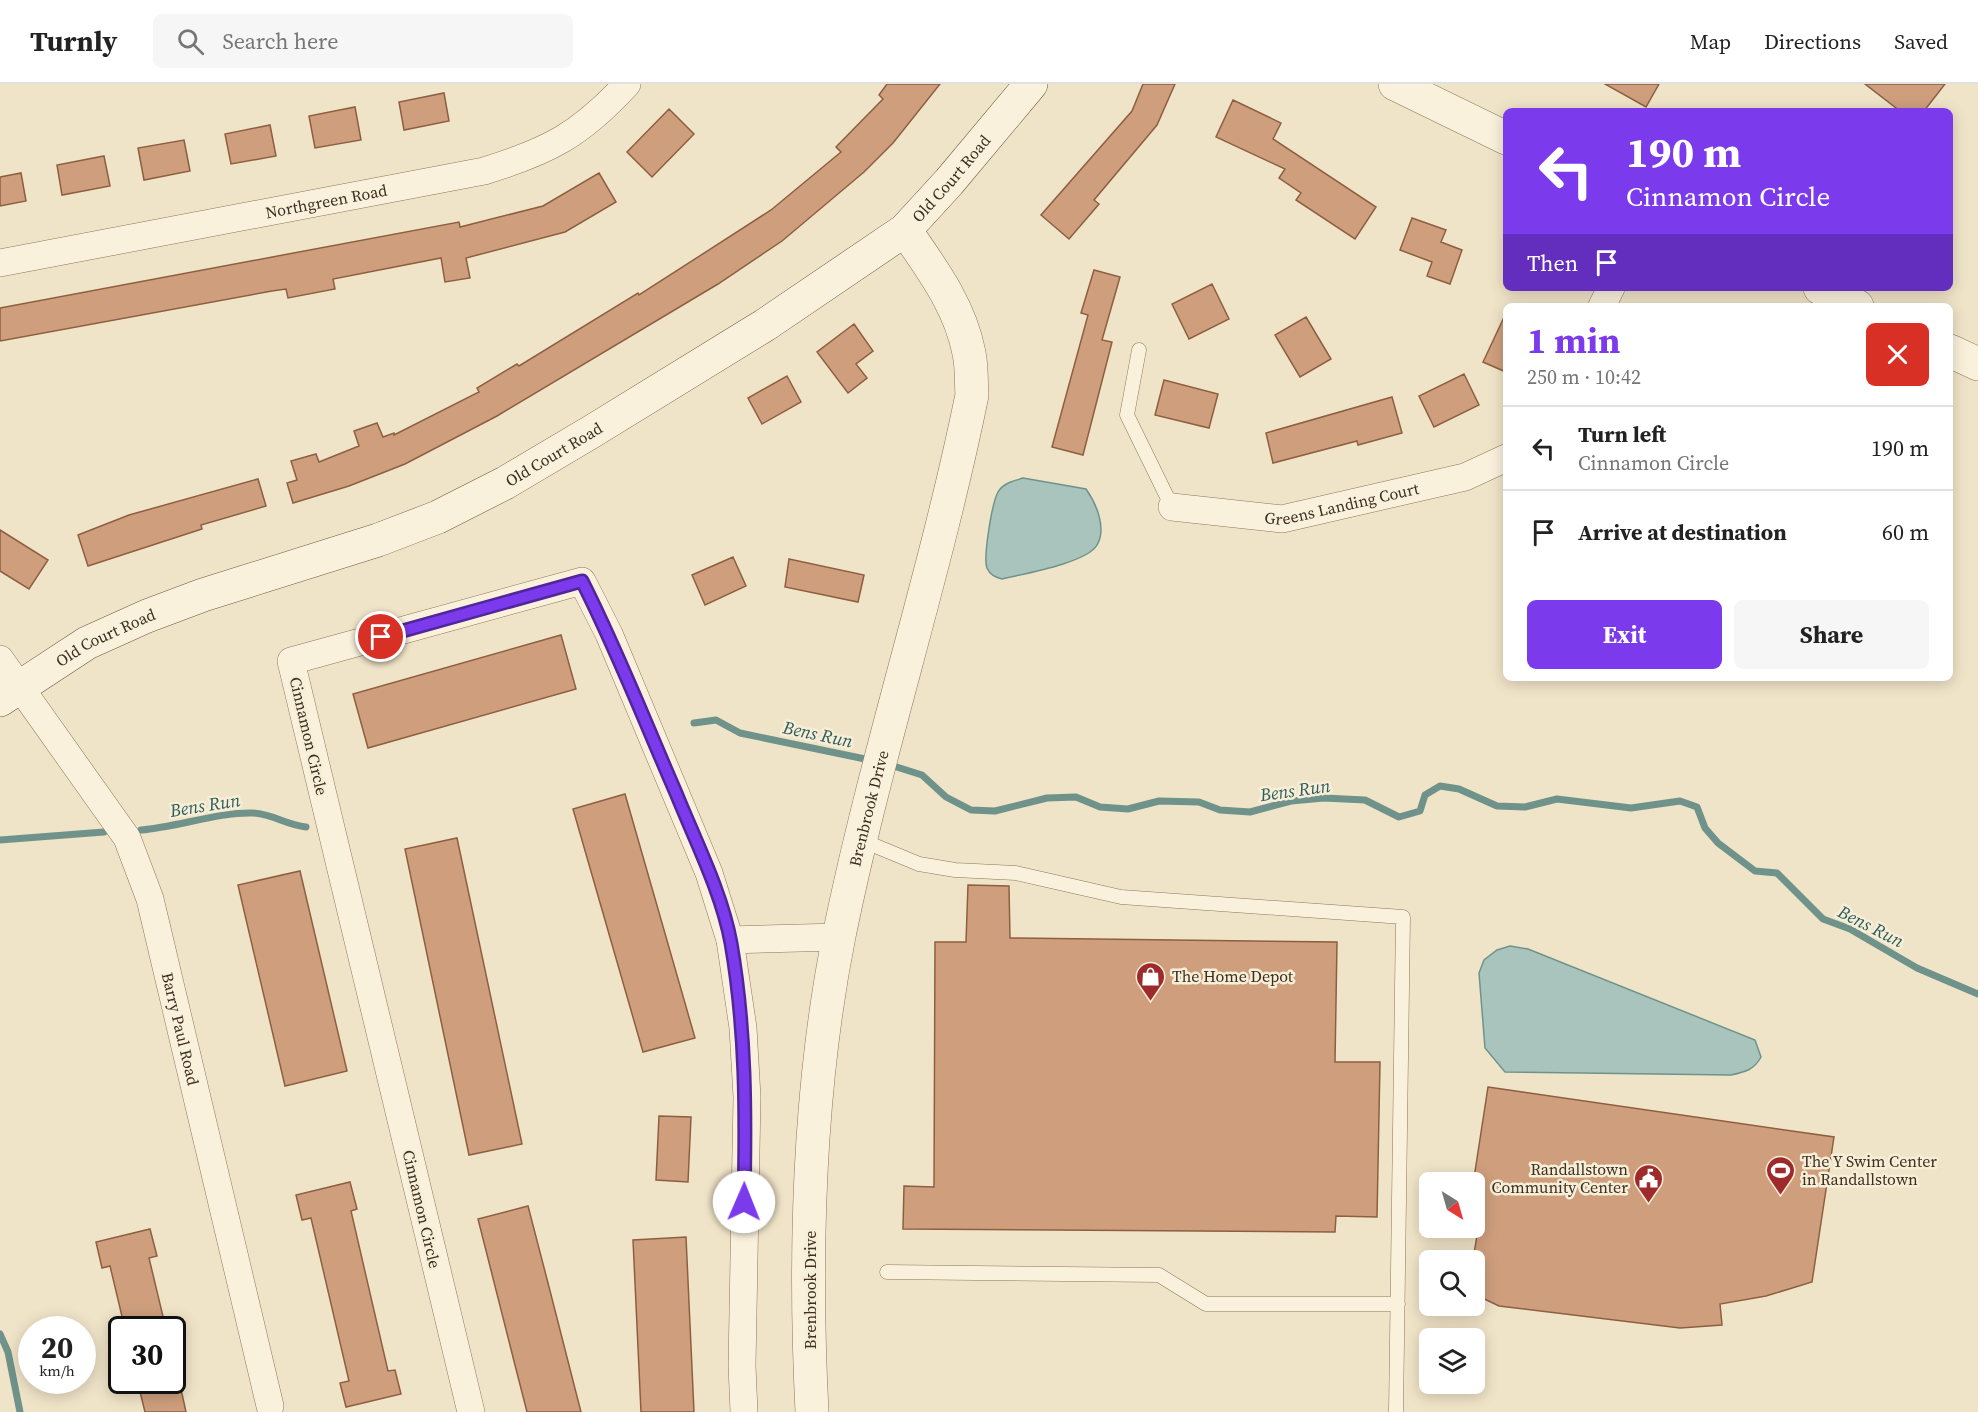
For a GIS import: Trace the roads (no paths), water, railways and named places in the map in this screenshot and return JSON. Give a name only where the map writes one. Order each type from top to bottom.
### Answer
[{"type":"street","name":"Northgreen Road","points":[[0,262],[484,171],[521,160],[580,130],[627,84]]},
{"type":"street","name":"Old Court Road","points":[[10,692],[87,643],[147,616],[203,595],[378,540],[438,516],[505,483],[765,325],[905,230],[949,182],[1031,84]]},
{"type":"street","points":[[1395,84],[1503,137]]},
{"type":"street","name":"Brenbrook Drive","points":[[812,1412],[808,1341],[811,1194],[820,1064],[839,937],[972,395],[969,355],[958,315],[938,276],[905,230]]},
{"type":"street","points":[[1826,291],[1851,303]]},
{"type":"street","points":[[1953,352],[1978,364]]},
{"type":"street","name":"Greens Landing Court","points":[[1172,507],[1282,519],[1465,477],[1503,459]]},
{"type":"street","name":"Cinnamon Circle","points":[[471,1412],[291,662],[582,581],[609,634],[704,862],[730,940],[743,1028],[747,1097],[742,1366],[744,1412]]},
{"type":"street","name":"Barry Paul Road","points":[[0,659],[10,692],[108,809],[127,838],[139,863],[150,899],[274,1410]]},
{"type":"street","points":[[730,940],[839,937]]},
{"type":"lane","points":[[1139,351],[1127,415],[1172,507]]},
{"type":"lane","points":[[861,840],[919,864],[955,870],[1016,873],[1121,897],[1403,917],[1396,1412]]},
{"type":"lane","points":[[887,1272],[1159,1275],[1206,1304],[1398,1304]]},
{"type":"water","points":[[1023,478],[1086,489],[1099,516],[1100,538],[1091,551],[1081,557],[1053,567],[1002,579],[993,575],[987,568],[986,553],[991,518],[1000,489]]},
{"type":"water","points":[[1510,946],[1528,949],[1755,1040],[1761,1057],[1749,1070],[1731,1075],[1505,1072],[1485,1048],[1479,973],[1484,960],[1497,950]]},
{"type":"waterway","name":"Bens Run","points":[[694,723],[716,720],[740,733],[870,760]]},
{"type":"waterway","name":"Bens Run","points":[[887,764],[922,775],[946,797],[971,810],[995,811],[1047,798],[1076,797],[1100,807],[1128,809],[1159,801],[1199,802],[1220,810],[1250,812],[1291,801],[1324,798],[1365,800],[1399,817],[1420,811],[1425,795],[1440,786],[1459,789],[1497,806],[1525,807],[1557,799],[1631,808],[1680,801],[1697,807],[1705,828],[1718,843],[1755,871],[1777,873],[1823,919],[1850,929],[1917,968],[1978,994]]},
{"type":"waterway","name":"Bens Run","points":[[141,830],[240,813],[267,815],[306,827]]},
{"type":"waterway","name":"Bens Run","points":[[0,840],[104,832]]},
{"type":"waterway","points":[[0,1334],[8,1352],[20,1412]]},
{"type":"place","name":"The Home Depot","points":[[1151,1002]]},
{"type":"place","name":"The Y Swim Center in Randallstown","points":[[1781,1196]]},
{"type":"place","name":"Randallstown Community Center","points":[[1649,1204]]}]
